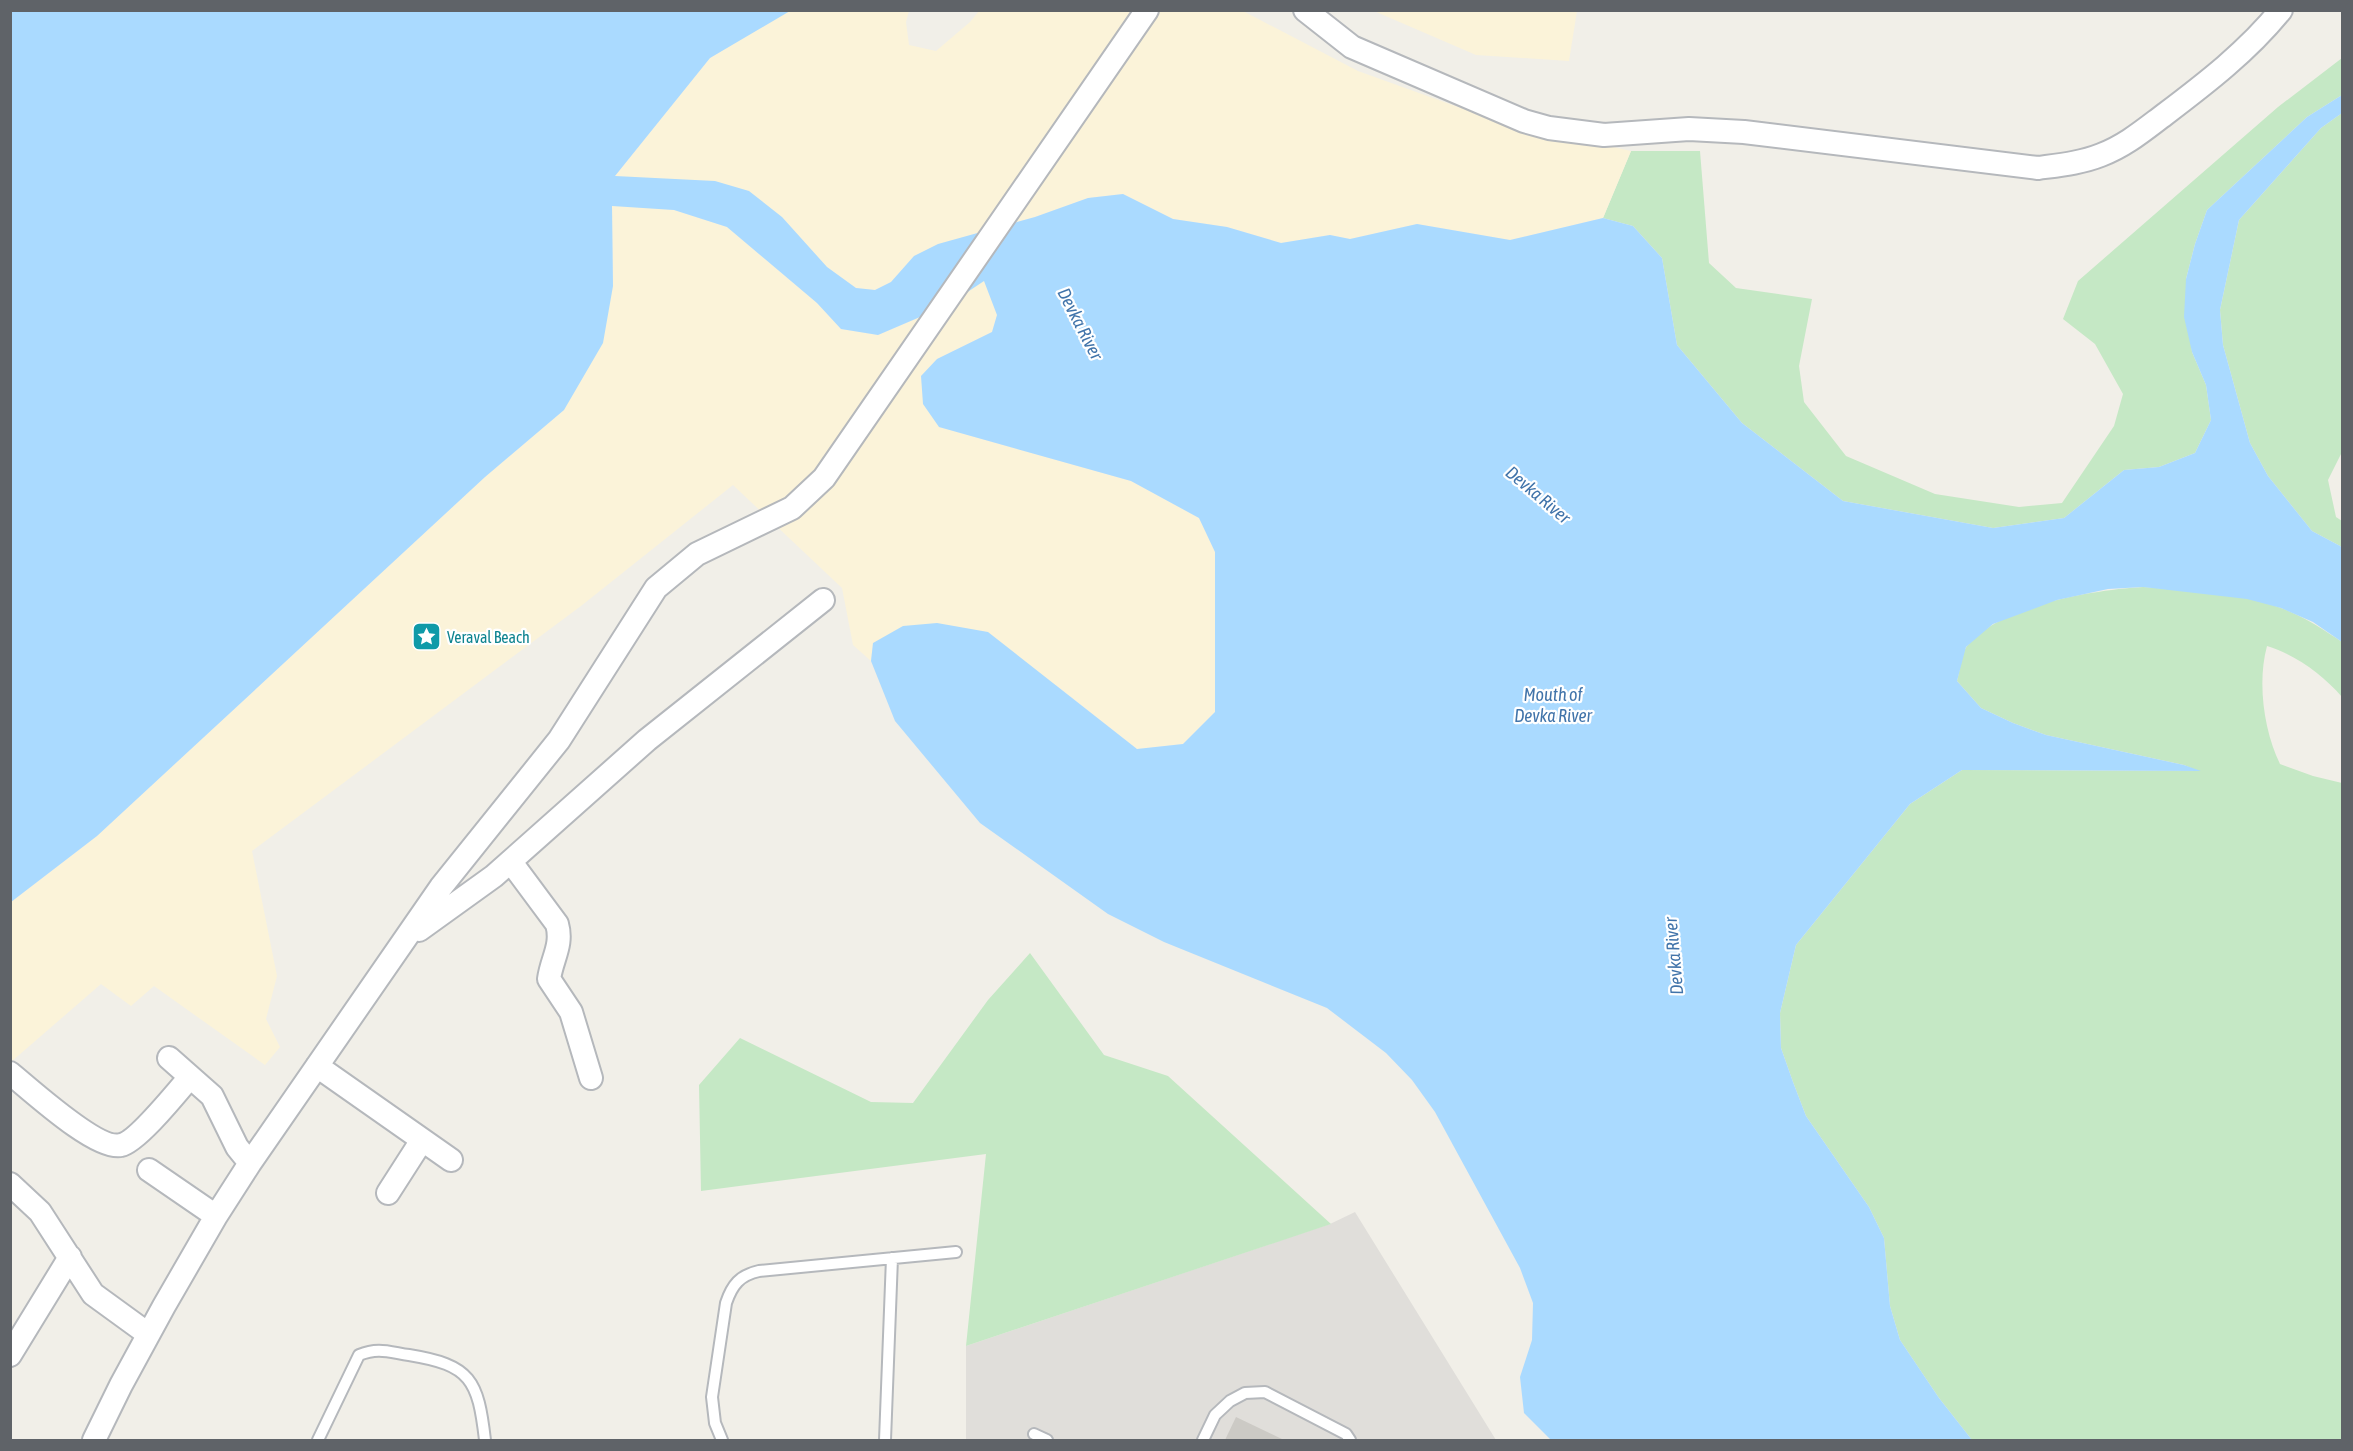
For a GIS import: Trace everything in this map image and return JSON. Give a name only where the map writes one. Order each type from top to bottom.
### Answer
[{"type":"street","points":[[94,1440],[148,1334],[216,1216],[250,1163],[441,887],[559,740],[656,588],[697,554],[792,508],[824,478],[1147,10]]},
{"type":"street","points":[[1305,10],[1352,47],[1524,121],[1549,128],[1604,135],[1689,129],[1734,131],[2038,168],[2074,163],[2102,155],[2129,141],[2205,85],[2268,26],[2281,10]]},
{"type":"street","points":[[405,939],[511,862],[647,740],[823,600]]},
{"type":"street","points":[[511,862],[557,924],[560,936],[558,950],[549,979],[571,1012],[591,1078]]},
{"type":"street","points":[[169,1059],[212,1096],[237,1147],[250,1163]]},
{"type":"street","points":[[317,1066],[451,1160]]},
{"type":"street","points":[[10,1073],[89,1136],[114,1146],[135,1138],[190,1077]]},
{"type":"street","points":[[388,1193],[422,1140]]},
{"type":"street","points":[[149,1170],[216,1216]]},
{"type":"street","points":[[10,1185],[35,1206],[93,1294],[148,1334]]},
{"type":"street","points":[[10,1355],[70,1257]]},
{"type":"lane","points":[[722,1440],[715,1424],[712,1397],[726,1303],[731,1289],[738,1280],[748,1273],[759,1271],[956,1252]]},
{"type":"lane","points":[[885,1440],[892,1258]]},
{"type":"lane","points":[[318,1440],[359,1355],[374,1349],[435,1359],[462,1370],[476,1390],[485,1440]]},
{"type":"lane","points":[[1203,1440],[1215,1415],[1230,1401],[1245,1393],[1265,1392],[1346,1434],[1350,1440]]},
{"type":"lane","points":[[1034,1434],[1047,1440]]},
{"type":"shaded area","points":[[1355,1212],[1496,1440],[966,1440],[966,1346],[1330,1224]]},
{"type":"green space","points":[[2342,58],[2342,95],[2307,117],[2207,210],[2186,279],[2192,352],[2206,385],[2211,420],[2195,453],[2159,467],[2124,470],[2064,518],[1993,528],[1843,501],[1742,423],[1677,345],[1662,258],[1633,226],[1603,218],[1631,151],[1700,151],[1709,263],[1736,288],[1812,299],[1799,366],[1804,402],[1846,456],[1935,494],[2019,507],[2062,503],[2114,426],[2123,394],[2095,344],[2063,319],[2078,281],[2278,107]]},
{"type":"green space","points":[[2342,113],[2342,452],[2328,480],[2336,517],[2342,521],[2342,547],[2312,531],[2268,476],[2250,443],[2223,345],[2220,310],[2239,220],[2321,128]]},
{"type":"green space","points":[[2143,587],[2213,593],[2265,603],[2297,615],[2342,642],[2342,697],[2308,667],[2267,646],[2262,691],[2266,722],[2280,764],[2313,776],[2342,783],[2342,1440],[1972,1440],[1939,1398],[1900,1340],[1890,1306],[1884,1238],[1869,1207],[1806,1116],[1781,1048],[1780,1013],[1796,945],[1910,804],[1962,770],[2198,771],[2184,765],[2046,735],[2013,723],[1981,708],[1957,681],[1967,646],[1982,632],[2001,620],[2024,610],[2074,596]]},
{"type":"green space","points":[[1030,953],[1104,1055],[1168,1076],[1331,1224],[966,1346],[986,1154],[701,1191],[699,1085],[740,1038],[871,1102],[913,1103],[988,1000]]},
{"type":"sand","points":[[790,10],[909,11],[906,22],[909,45],[936,51],[970,22],[979,11],[1243,11],[1358,71],[1494,120],[1631,151],[1603,218],[1510,240],[1417,224],[1350,239],[1330,235],[1281,243],[1227,227],[1173,219],[1123,194],[1088,198],[1035,217],[982,231],[914,256],[891,282],[875,290],[856,288],[827,267],[782,217],[615,176],[710,58]]},
{"type":"sand","points":[[1374,11],[1577,11],[1569,61],[1476,55]]},
{"type":"sand","name":"Veraval Beach","points":[[612,205],[674,210],[727,227],[817,303],[841,329],[878,335],[948,305],[984,280],[997,315],[992,332],[937,359],[939,427],[1131,481],[1199,518],[1215,552],[1215,712],[1183,744],[1137,749],[1056,685],[873,643],[871,661],[853,645],[842,588],[733,485],[581,606],[252,851],[277,976],[266,1019],[280,1047],[265,1065],[154,986],[131,1006],[101,984],[11,1062],[11,902],[97,836],[485,477],[564,410],[613,286]]},
{"type":"water","name":"Mouth of Devka River","points":[[11,11],[790,11],[710,58],[615,176],[715,181],[749,191],[782,217],[827,267],[856,288],[875,290],[891,282],[914,256],[938,244],[1035,217],[1088,198],[1123,194],[1173,219],[1227,227],[1281,243],[1330,235],[1350,239],[1417,224],[1510,240],[1603,218],[1633,226],[1662,258],[1677,345],[1742,423],[1843,501],[1993,528],[2064,518],[2124,470],[2159,467],[2195,453],[2211,420],[2206,385],[2192,352],[2184,317],[2186,279],[2207,210],[2307,117],[2342,95],[2342,113],[2321,128],[2239,220],[2220,310],[2223,345],[2250,443],[2268,476],[2312,531],[2342,547],[2342,642],[2313,622],[2281,608],[2247,599],[2143,587],[2108,589],[2057,600],[1993,624],[1966,647],[1957,681],[1981,708],[2046,735],[2184,765],[2201,771],[1962,770],[1910,804],[1796,945],[1780,1013],[1781,1048],[1793,1082],[1806,1116],[1869,1207],[1884,1238],[1890,1306],[1900,1340],[1939,1398],[1972,1440],[1551,1440],[1524,1413],[1520,1377],[1532,1340],[1533,1303],[1520,1268],[1435,1112],[1412,1080],[1386,1053],[1327,1008],[1164,942],[1108,914],[980,823],[895,721],[871,661],[873,643],[903,626],[937,623],[988,632],[1137,749],[1183,744],[1215,712],[1215,552],[1199,518],[1131,481],[939,427],[923,404],[921,376],[937,359],[992,332],[997,315],[984,281],[948,305],[878,335],[841,329],[817,303],[727,227],[674,210],[612,206],[613,286],[603,343],[564,410],[485,477],[97,836],[11,902]]},
{"type":"building","points":[[1236,1417],[1284,1440],[1225,1440]]},
{"type":"place","name":"Veraval Beach","points":[[426,637]]},
{"type":"water label","name":"Devka River","points":[[1080,324]]},
{"type":"water label","name":"Devka River","points":[[1538,495]]},
{"type":"water label","name":"Devka River","points":[[1674,956]]}]
